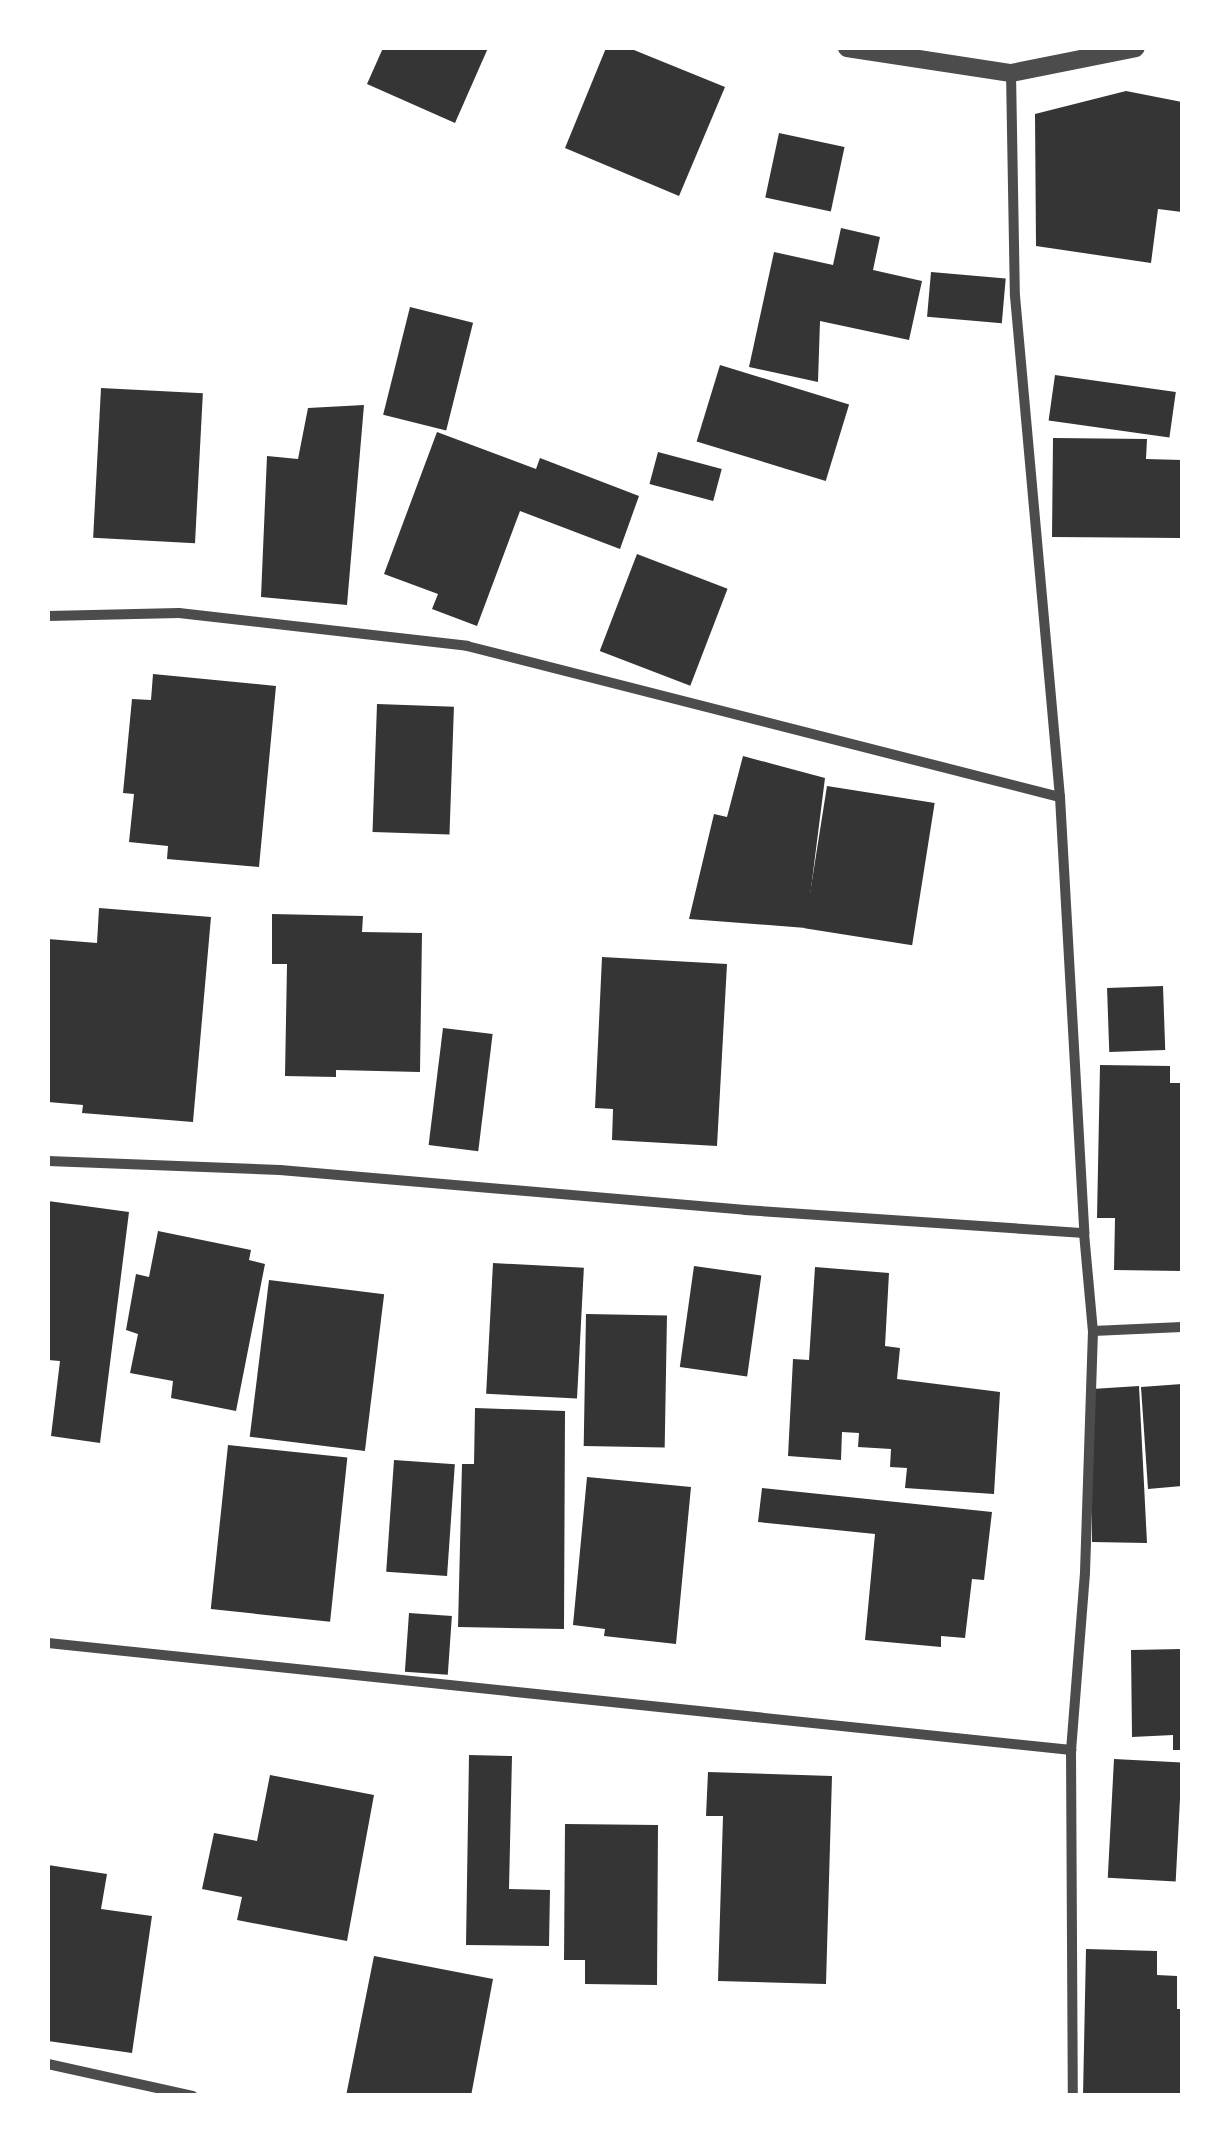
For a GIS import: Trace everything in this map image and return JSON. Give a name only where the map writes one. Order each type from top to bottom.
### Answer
[{"type":"street","points":[[847,48],[1011,73],[1136,48]]},
{"type":"street","points":[[1011,73],[1015,296],[1060,797],[1084,1233],[1094,1331],[1084,1573],[1071,1750],[1073,2096]]},
{"type":"street","points":[[48,616],[180,612],[467,646],[1060,797]]},
{"type":"street","points":[[48,1161],[280,1170],[725,1208],[1084,1233]]},
{"type":"street","points":[[1094,1331],[1182,1328]]},
{"type":"street","points":[[48,1643],[1071,1750]]},
{"type":"street","points":[[48,2064],[193,2096]]},
{"type":"building","points":[[383,48],[488,48],[455,123],[367,84]]},
{"type":"building","points":[[606,48],[629,48],[725,87],[679,196],[565,148]]},
{"type":"building","points":[[1126,91],[1182,102],[1182,212],[1158,209],[1151,263],[1036,246],[1035,114]]},
{"type":"building","points":[[779,133],[845,147],[831,211],[765,198]]},
{"type":"building","points":[[841,228],[880,237],[873,270],[922,281],[909,340],[820,321],[818,382],[749,367],[774,252],[833,265]]},
{"type":"building","points":[[931,272],[1006,279],[1002,323],[927,317]]},
{"type":"building","points":[[410,307],[473,323],[446,430],[383,415]]},
{"type":"building","points":[[720,365],[849,404],[826,481],[697,442]]},
{"type":"building","points":[[1055,375],[1176,392],[1169,438],[1049,421]]},
{"type":"building","points":[[101,388],[203,393],[195,543],[93,538]]},
{"type":"building","points":[[364,405],[347,605],[261,597],[267,456],[298,459],[308,408]]},
{"type":"building","points":[[437,432],[536,469],[540,458],[639,496],[620,549],[520,511],[477,626],[432,609],[438,594],[384,574]]},
{"type":"building","points":[[1053,438],[1147,439],[1146,459],[1182,460],[1182,538],[1052,537]]},
{"type":"building","points":[[658,452],[722,469],[713,501],[649,484]]},
{"type":"building","points":[[637,554],[728,589],[690,686],[600,651]]},
{"type":"building","points":[[153,674],[276,686],[259,867],[167,859],[168,846],[129,842],[134,794],[123,793],[132,699],[151,700]]},
{"type":"building","points":[[377,704],[454,707],[449,835],[373,832]]},
{"type":"building","points":[[743,756],[825,778],[806,928],[689,919],[714,814],[727,817]]},
{"type":"building","points":[[827,786],[935,803],[912,945],[804,928]]},
{"type":"building","points":[[99,908],[211,917],[193,1122],[82,1113],[83,1105],[48,1102],[48,939],[97,943]]},
{"type":"building","points":[[272,914],[363,916],[362,932],[422,933],[420,1072],[336,1070],[336,1077],[285,1076],[287,964],[272,964]]},
{"type":"building","points":[[602,957],[727,964],[717,1146],[612,1140],[613,1109],[595,1108]]},
{"type":"building","points":[[1163,986],[1165,1050],[1109,1052],[1107,988]]},
{"type":"building","points":[[443,1028],[493,1034],[478,1151],[429,1145]]},
{"type":"building","points":[[1100,1065],[1170,1066],[1170,1083],[1182,1083],[1182,1271],[1114,1270],[1115,1218],[1097,1218]]},
{"type":"building","points":[[48,1201],[129,1212],[100,1443],[51,1436],[60,1361],[48,1360]]},
{"type":"building","points":[[158,1231],[251,1250],[249,1260],[265,1264],[236,1411],[171,1398],[173,1381],[130,1373],[138,1334],[126,1330],[136,1274],[149,1277]]},
{"type":"building","points":[[493,1263],[584,1268],[577,1399],[486,1394]]},
{"type":"building","points":[[694,1266],[761,1275],[747,1376],[680,1367]]},
{"type":"building","points":[[815,1267],[889,1273],[885,1346],[900,1348],[897,1379],[1000,1392],[994,1494],[905,1488],[907,1468],[890,1467],[891,1449],[858,1447],[859,1433],[842,1432],[841,1460],[788,1456],[793,1359],[809,1360]]},
{"type":"building","points":[[269,1280],[384,1294],[365,1451],[250,1437]]},
{"type":"building","points":[[586,1314],[667,1315],[665,1447],[584,1446]]},
{"type":"building","points":[[1182,1384],[1182,1486],[1148,1489],[1141,1387]]},
{"type":"building","points":[[1139,1386],[1147,1543],[1092,1542],[1092,1389]]},
{"type":"building","points":[[475,1408],[565,1411],[564,1629],[458,1627],[462,1464],[474,1464]]},
{"type":"building","points":[[228,1445],[347,1458],[330,1622],[211,1609]]},
{"type":"building","points":[[394,1460],[455,1464],[447,1576],[386,1572]]},
{"type":"building","points":[[587,1477],[691,1487],[676,1644],[604,1636],[605,1629],[573,1625]]},
{"type":"building","points":[[762,1488],[992,1512],[984,1580],[972,1579],[965,1638],[941,1636],[941,1647],[865,1640],[875,1534],[758,1522]]},
{"type":"building","points":[[409,1613],[452,1616],[448,1675],[405,1672]]},
{"type":"building","points":[[1182,1649],[1182,1750],[1173,1750],[1173,1735],[1132,1737],[1131,1650]]},
{"type":"building","points":[[469,1755],[512,1756],[509,1889],[550,1890],[549,1946],[466,1945]]},
{"type":"building","points":[[1114,1759],[1182,1763],[1176,1881],[1108,1878]]},
{"type":"building","points":[[708,1772],[832,1776],[826,1984],[718,1981],[723,1816],[706,1816]]},
{"type":"building","points":[[270,1775],[374,1795],[347,1941],[237,1920],[242,1897],[202,1889],[214,1833],[257,1841]]},
{"type":"building","points":[[565,1824],[658,1825],[657,1985],[585,1984],[585,1960],[564,1960]]},
{"type":"building","points":[[48,1865],[107,1874],[101,1909],[152,1916],[132,2053],[48,2041]]},
{"type":"building","points":[[1086,1949],[1157,1951],[1157,1975],[1177,1976],[1177,2009],[1182,2009],[1182,2096],[1083,2096]]},
{"type":"building","points":[[374,1956],[493,1979],[471,2096],[346,2096]]}]
